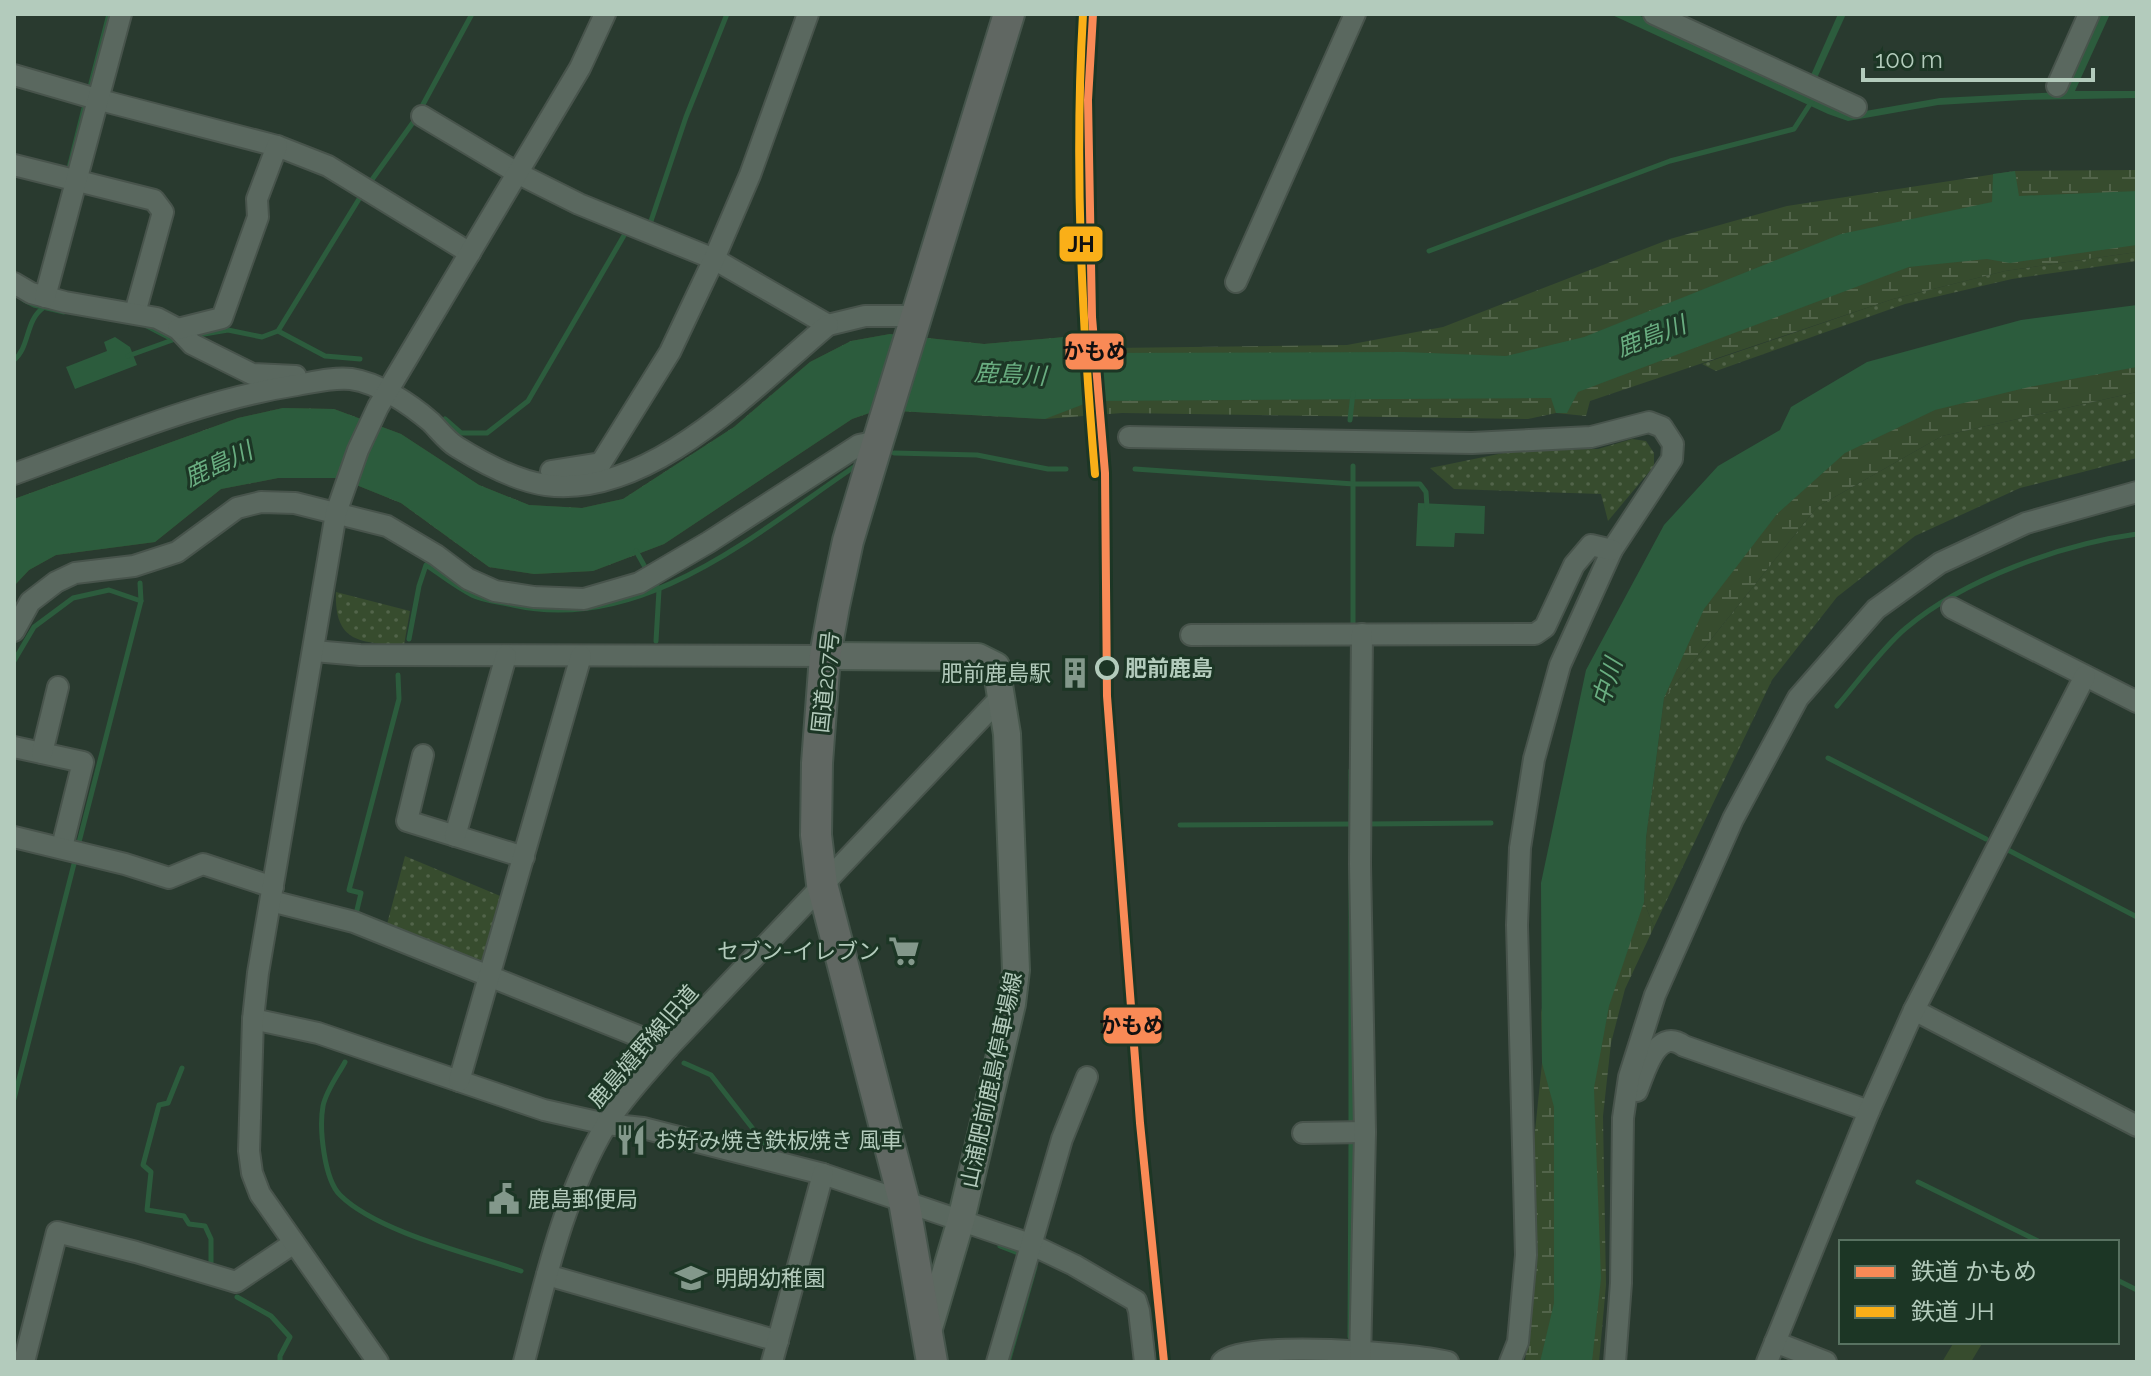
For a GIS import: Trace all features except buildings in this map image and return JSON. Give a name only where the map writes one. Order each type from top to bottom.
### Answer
[{"type":"highway","name":"国道207号","points":[[930,1347],[904,1201],[822,884],[816,807],[825,656],[848,541],[1009,14]]},
{"type":"main road","name":"山浦肥前鹿島停車場線","points":[[825,656],[978,657],[996,666],[1002,696],[1007,734],[1016,970],[1012,1004],[930,1347],[921,1362]]},
{"type":"street","points":[[121,14],[100,100],[68,178],[30,291],[157,318],[252,374],[292,375],[319,381]]},
{"type":"street","points":[[378,1362],[260,1194],[252,1173],[249,1151],[253,1019],[272,894],[339,504],[358,450],[383,399],[580,68],[605,14]]},
{"type":"street","points":[[551,471],[601,463],[670,352],[750,175],[808,14]]},
{"type":"street","points":[[1236,282],[1355,14]]},
{"type":"street","points":[[1654,14],[1856,107]]},
{"type":"street","points":[[2057,86],[2089,14]]},
{"type":"street","points":[[14,75],[277,146],[328,166],[470,253]]},
{"type":"street","points":[[422,116],[519,174],[579,204],[714,259],[828,325]]},
{"type":"street","points":[[185,336],[222,318],[258,217],[257,199],[277,146]]},
{"type":"street","points":[[14,165],[154,200],[163,212],[135,313]]},
{"type":"street","points":[[14,474],[242,395],[319,381],[352,379],[383,399],[429,420],[454,445],[503,472],[544,485],[576,486],[612,479],[645,466],[709,426],[828,325],[865,316],[916,316]]},
{"type":"street","points":[[1129,437],[1472,443],[1591,437],[1649,422],[1662,427],[1673,444],[1672,459],[1612,550],[1560,665],[1534,759],[1520,848],[1517,925],[1526,1255],[1518,1342],[1510,1362]]},
{"type":"street","points":[[14,631],[30,602],[56,582],[75,573],[134,566],[177,552],[237,508],[261,502],[339,504],[387,526],[436,555],[468,579],[495,591],[534,597],[584,599],[639,583],[709,542],[880,432]]},
{"type":"street","points":[[1615,1362],[1621,1283],[1623,1118],[1629,1077],[1655,995],[1733,819],[1798,698],[1876,609],[1940,563],[2026,523],[2137,492]]},
{"type":"street","points":[[1191,635],[1535,634],[1545,627],[1574,565],[1591,545],[1612,550]]},
{"type":"street","points":[[1952,608],[2137,702]]},
{"type":"street","points":[[1360,1357],[1354,1132],[1362,634]]},
{"type":"street","points":[[314,651],[360,655],[825,656]]},
{"type":"street","points":[[455,836],[506,656]]},
{"type":"street","points":[[459,1081],[581,656]]},
{"type":"street","points":[[1767,1362],[1869,1111],[1914,1010],[2085,676]]},
{"type":"street","points":[[42,753],[58,687]]},
{"type":"street","name":"鹿島嬉野線旧道","points":[[524,1362],[571,1196],[606,1124],[668,1048],[1002,696]]},
{"type":"street","points":[[14,747],[83,762],[72,850]]},
{"type":"street","points":[[423,755],[407,821],[524,857]]},
{"type":"street","points":[[14,837],[169,878],[203,864],[272,894],[354,922],[668,1048]]},
{"type":"street","points":[[1914,1010],[2137,1126]]},
{"type":"street","points":[[253,1019],[318,1033],[544,1110],[606,1124],[643,1128],[823,1174],[1030,1244],[1136,1301],[1145,1362]]},
{"type":"street","points":[[1624,1144],[1630,1131],[1637,1091],[1656,1047],[1665,1041],[1676,1041],[1869,1111]]},
{"type":"street","points":[[997,1362],[1062,1139],[1087,1077]]},
{"type":"street","points":[[1303,1133],[1354,1132]]},
{"type":"street","points":[[772,1362],[823,1174]]},
{"type":"street","points":[[24,1362],[57,1232],[236,1282],[294,1243]]},
{"type":"street","points":[[547,1275],[778,1341]]},
{"type":"street","points":[[1775,1342],[1826,1362]]},
{"type":"street","points":[[1222,1362],[1247,1351],[1360,1357],[1421,1356],[1448,1362]]},
{"type":"green space","points":[[2137,170],[2137,206],[1503,368],[925,353],[577,537],[430,465],[14,499],[238,418],[283,408],[334,409],[401,434],[479,485],[529,505],[582,508],[623,499],[734,427],[810,362],[851,341],[890,334],[984,344],[1100,334],[1112,348],[1347,345],[1443,327],[1670,239],[1787,206],[2015,171]]},
{"type":"green space","points":[[2137,229],[2137,252],[2005,271],[1893,299],[1590,401],[1586,416],[1556,413],[1528,419],[1122,413],[1045,419],[878,410],[852,419],[664,544],[593,571],[534,574],[489,567],[401,503],[339,478],[278,478],[221,489],[155,542],[56,555],[29,570],[14,586],[14,543],[293,451],[534,559],[817,406],[1548,384],[1895,255]]},
{"type":"green space","points":[[2137,252],[2137,261],[2012,279],[1905,304],[1716,371],[1702,364],[1893,299],[2005,271]]},
{"type":"green space","points":[[2137,342],[2137,392],[1942,436],[1817,507],[1664,698],[1646,839],[1644,902],[1654,927],[1625,989],[1611,1043],[1603,1116],[1606,1285],[1599,1362],[1581,1362],[1580,1087],[1644,644],[1819,431]]},
{"type":"green space","points":[[2137,392],[2137,458],[2020,488],[1915,536],[1837,597],[1772,680],[1654,927],[1644,902],[1646,839],[1664,698],[1817,507],[1942,436]]},
{"type":"green space","points":[[1632,439],[1646,441],[1654,453],[1654,466],[1608,521],[1601,494],[1454,489],[1430,468],[1518,450],[1598,449]]},
{"type":"green space","points":[[336,592],[410,611],[404,645],[363,641],[345,631],[337,609]]},
{"type":"green space","points":[[405,856],[505,898],[483,967],[386,928]]},
{"type":"green space","points":[[1541,1008],[1563,1100],[1554,1362],[1525,1362],[1537,1246],[1534,1141],[1542,1063]]},
{"type":"green space","points":[[1953,1344],[1982,1344],[1971,1362],[1942,1362]]},
{"type":"water","points":[[1610,14],[1636,14],[1854,113],[1940,98],[2061,92],[2096,14],[2110,14],[2075,91],[2137,91],[2137,98],[1938,105],[1848,121]]},
{"type":"water","points":[[1838,14],[1846,14],[1817,78],[1811,75]]},
{"type":"water","name":"鹿島川","points":[[2015,171],[2019,196],[2137,191],[2137,245],[2010,263],[1987,259],[1909,267],[1578,392],[1567,413],[1556,413],[1551,398],[1092,401],[1045,419],[878,410],[852,419],[664,544],[593,571],[534,574],[489,567],[401,503],[339,478],[278,478],[221,489],[155,542],[56,555],[29,570],[14,586],[14,499],[238,418],[283,408],[334,409],[401,434],[479,485],[529,505],[582,508],[623,499],[734,427],[810,362],[851,341],[890,334],[984,344],[1065,337],[1083,353],[1404,352],[1506,356],[1584,337],[1841,234],[1992,202],[1993,174]]},
{"type":"water","name":"中川","points":[[2137,305],[2137,367],[2029,387],[1935,410],[1845,453],[1777,514],[1704,609],[1664,698],[1646,838],[1644,902],[1609,1006],[1594,1088],[1601,1278],[1592,1362],[1540,1362],[1554,1303],[1554,1107],[1542,1063],[1541,883],[1586,670],[1664,525],[1718,466],[1780,430],[1791,407],[1867,362],[2021,320]]},
{"type":"water","points":[[115,337],[130,347],[137,365],[75,389],[66,367],[107,351],[104,342]]},
{"type":"water","points":[[1418,503],[1485,506],[1484,534],[1455,533],[1454,547],[1416,546]]},
{"type":"waterway","points":[[89,91],[109,14]]},
{"type":"waterway","points":[[371,181],[414,121],[472,14]]},
{"type":"waterway","points":[[650,224],[686,117],[727,14]]},
{"type":"waterway","points":[[68,172],[86,100]]},
{"type":"waterway","points":[[1429,251],[1670,161],[1794,129],[1812,101]]},
{"type":"waterway","points":[[192,336],[228,330],[262,337],[278,331],[359,199]]},
{"type":"waterway","points":[[445,419],[461,433],[487,433],[528,401],[628,233]]},
{"type":"waterway","points":[[24,300],[64,312]]},
{"type":"waterway","points":[[14,360],[23,348],[33,320],[43,308]]},
{"type":"waterway","points":[[145,325],[172,339]]},
{"type":"waterway","points":[[278,331],[325,356],[360,359]]},
{"type":"waterway","points":[[128,356],[178,338]]},
{"type":"waterway","points":[[1350,420],[1353,393]]},
{"type":"waterway","points":[[894,453],[977,455],[1048,469],[1066,469]]},
{"type":"waterway","points":[[1353,466],[1353,628]]},
{"type":"waterway","points":[[409,639],[426,565],[466,592],[487,600],[560,610],[606,605],[651,592],[694,572],[736,548],[854,467]]},
{"type":"waterway","points":[[1135,469],[1354,484],[1420,484],[1426,492],[1427,507]]},
{"type":"waterway","points":[[1837,706],[1906,628],[1956,594],[2046,555],[2137,534]]},
{"type":"waterway","points":[[636,551],[645,567]]},
{"type":"waterway","points":[[78,846],[141,601],[140,583]]},
{"type":"waterway","points":[[656,585],[659,590],[656,641]]},
{"type":"waterway","points":[[14,661],[34,627],[73,598],[109,590],[141,601]]},
{"type":"waterway","points":[[356,914],[361,893],[349,890],[399,699],[398,675]]},
{"type":"waterway","points":[[1828,758],[1986,839]]},
{"type":"waterway","points":[[1351,770],[1351,1128]]},
{"type":"waterway","points":[[1365,824],[1491,823]]},
{"type":"waterway","points":[[1180,825],[1351,824]]},
{"type":"waterway","points":[[2008,850],[2137,917]]},
{"type":"waterway","points":[[14,1099],[76,856]]},
{"type":"waterway","points":[[345,1062],[327,1095],[322,1115],[322,1140],[327,1166],[340,1195],[356,1208],[400,1231],[521,1271]]},
{"type":"waterway","points":[[684,1063],[711,1075],[764,1143]]},
{"type":"waterway","points":[[182,1068],[168,1103],[159,1105],[143,1165],[151,1172],[147,1210],[184,1216],[189,1224],[205,1226],[211,1239],[211,1263]]},
{"type":"waterway","points":[[1350,1337],[1351,1138]]},
{"type":"waterway","points":[[1918,1182],[2036,1240]]},
{"type":"waterway","points":[[1000,1246],[1018,1253]]},
{"type":"waterway","points":[[1008,1362],[1035,1267]]},
{"type":"waterway","points":[[2119,1281],[2137,1290]]},
{"type":"waterway","points":[[237,1297],[271,1316],[290,1337],[280,1362]]},
{"type":"rail line","name":"JH","points":[[1083,14],[1079,129],[1081,244],[1095,474]]},
{"type":"rail line","name":"かもめ","points":[[1093,14],[1088,100],[1092,317],[1105,473],[1107,696],[1140,1123],[1164,1362]]},
{"type":"place","name":"肥前鹿島","points":[[1107,668]]},
{"type":"place","name":"肥前鹿島駅","points":[[1075,673]]},
{"type":"place","name":"セブン-イレブン","points":[[904,951]]},
{"type":"place","name":"お好み焼き鉄板焼き 風車","points":[[631,1140]]},
{"type":"place","name":"鹿島郵便局","points":[[504,1199]]},
{"type":"place","name":"明朗幼稚園","points":[[691,1278]]}]
